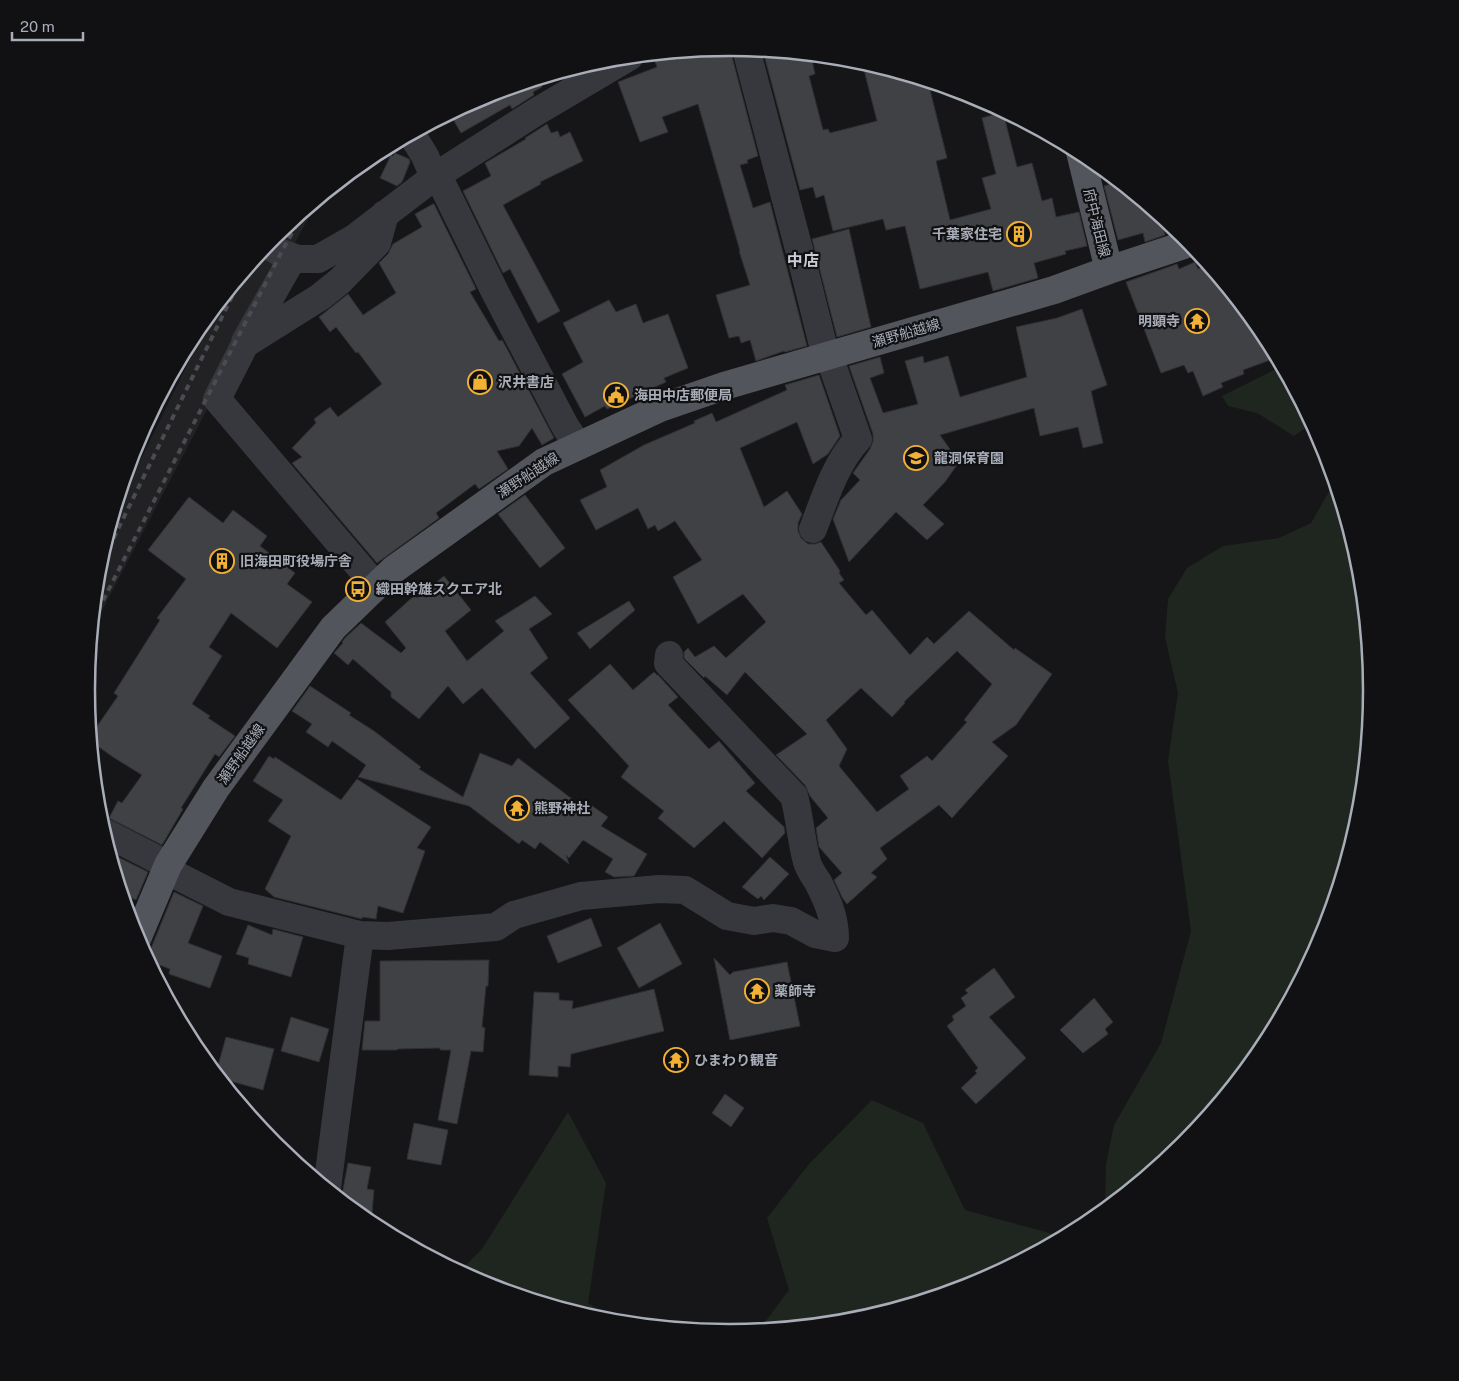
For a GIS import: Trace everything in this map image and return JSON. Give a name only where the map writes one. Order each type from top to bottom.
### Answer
[{"type":"main road","name":"府中海田線","points":[[1083,164],[1109,270],[1182,246]]},
{"type":"main road","name":"瀬野船越線","points":[[142,927],[167,868],[216,788],[333,628],[393,570],[516,481],[544,462],[660,408],[724,386],[1054,290],[1109,270]]},
{"type":"street","points":[[748,57],[827,356],[858,439],[849,449],[830,484],[813,529]]},
{"type":"street","points":[[376,586],[217,399],[289,265],[298,259],[318,259],[354,238],[434,177],[536,112],[612,67]]},
{"type":"street","points":[[415,140],[425,156],[434,177],[444,188],[495,292],[565,426],[578,446]]},
{"type":"street","points":[[245,344],[320,298],[377,243],[385,214]]},
{"type":"street","points":[[274,249],[281,253],[289,265],[329,276],[349,271]]},
{"type":"street","points":[[113,837],[229,902],[360,935],[388,936],[496,927],[514,914],[582,896],[659,889],[685,890],[727,916],[754,921],[772,918],[792,921],[815,934],[836,938],[835,925],[827,899],[808,863],[794,796],[668,663],[669,655]]},
{"type":"street","points":[[328,1181],[360,935]]},
{"type":"shaded area","points":[[310,215],[100,614],[107,567],[117,526],[135,471],[202,338],[226,304],[253,272]]},
{"type":"shaded area","points":[[1276,369],[1306,427],[1294,436],[1257,413],[1228,406],[1222,396]]},
{"type":"shaded area","points":[[1331,489],[1352,567],[1362,649],[1364,690],[1358,773],[1352,814],[1342,855],[1330,894],[1298,971],[1279,1008],[1257,1043],[1233,1077],[1178,1139],[1148,1167],[1105,1202],[1106,1164],[1114,1125],[1161,1043],[1191,931],[1168,761],[1178,693],[1165,637],[1168,599],[1187,568],[1223,546],[1279,538],[1311,523]]},
{"type":"shaded area","points":[[872,1100],[923,1123],[965,1210],[1055,1235],[1010,1259],[972,1276],[894,1303],[853,1313],[764,1323],[789,1290],[767,1218],[809,1164]]},
{"type":"shaded area","points":[[568,1112],[606,1183],[588,1303],[602,1312],[526,1291],[465,1266],[482,1249]]},
{"type":"building","points":[[732,56],[758,156],[747,160],[748,163],[740,165],[753,208],[770,202],[807,346],[784,351],[756,361],[750,340],[741,343],[739,336],[729,338],[716,295],[750,285],[698,104],[662,117],[668,132],[640,142],[618,82],[657,67],[655,61]]},
{"type":"building","points":[[765,58],[812,62],[815,74],[809,76],[823,130],[828,129],[830,133],[877,121],[864,71],[930,89],[947,158],[936,161],[950,220],[991,209],[982,178],[996,174],[982,118],[994,115],[1005,120],[1017,167],[1032,163],[1042,201],[1052,198],[1056,217],[1079,212],[1087,246],[1065,251],[1066,254],[1034,263],[1038,278],[993,291],[988,272],[920,289],[905,226],[886,230],[883,219],[833,231],[824,195],[816,198],[813,187],[800,190]]},
{"type":"building","points":[[541,85],[542,87],[533,92],[534,95],[512,109],[510,105],[461,133],[453,120],[487,105]]},
{"type":"building","points":[[547,124],[551,133],[558,131],[560,137],[570,132],[583,161],[540,182],[541,184],[503,205],[560,311],[538,323],[510,269],[503,273],[463,191],[491,176],[485,163],[526,139]]},
{"type":"building","points":[[395,153],[409,159],[410,162],[402,182],[397,186],[380,178],[391,155],[393,156]]},
{"type":"building","points":[[1112,184],[1116,187],[1163,228],[1165,235],[1145,242],[1143,233],[1118,240],[1104,186]]},
{"type":"building","points":[[433,204],[476,289],[470,292],[499,341],[502,340],[554,438],[542,445],[532,428],[519,446],[497,451],[508,469],[479,489],[475,484],[436,513],[439,518],[377,563],[292,463],[302,457],[292,448],[316,423],[314,419],[330,407],[338,417],[382,384],[336,327],[330,332],[319,317],[348,294],[363,315],[396,293],[379,263],[388,254],[393,244],[422,227],[415,214]]},
{"type":"building","points":[[849,229],[871,327],[837,337],[812,239]]},
{"type":"building","name":"明顕寺","points":[[1195,262],[1198,269],[1202,267],[1233,304],[1271,360],[1243,370],[1244,374],[1221,383],[1223,387],[1203,396],[1193,371],[1188,373],[1184,365],[1161,373],[1126,282],[1177,264],[1179,269]]},
{"type":"building","points":[[609,300],[616,312],[636,304],[643,323],[668,314],[688,368],[664,378],[666,382],[607,409],[605,406],[585,417],[562,374],[583,362],[563,323]]},
{"type":"building","points":[[1082,309],[1107,385],[1091,391],[1103,443],[1083,448],[1078,427],[1040,436],[1034,408],[940,435],[959,462],[945,482],[923,505],[944,524],[927,540],[896,512],[849,562],[833,519],[841,500],[860,480],[853,473],[870,449],[873,434],[849,366],[880,357],[884,373],[870,378],[883,413],[918,404],[905,361],[923,356],[924,363],[948,356],[960,397],[1027,377],[1016,327],[1057,318]]},
{"type":"building","points":[[819,375],[840,436],[828,454],[813,464],[797,422],[740,448],[764,507],[787,491],[802,514],[798,523],[798,531],[801,538],[808,544],[821,542],[844,580],[839,583],[866,615],[872,610],[910,655],[927,637],[934,644],[969,611],[1014,650],[1015,648],[1052,674],[1016,725],[992,742],[1008,756],[952,818],[939,805],[880,848],[887,859],[871,873],[877,877],[847,904],[834,880],[842,873],[819,847],[816,828],[828,818],[810,796],[805,785],[776,755],[807,734],[745,672],[727,695],[705,676],[704,678],[684,658],[684,652],[688,648],[695,657],[714,646],[726,658],[766,622],[743,594],[698,624],[673,577],[702,560],[675,521],[658,531],[655,525],[648,529],[638,508],[596,530],[580,500],[607,487],[600,470],[644,445],[695,423],[694,421],[712,413],[716,422],[787,390],[785,385]],"holes":[[[957,651],[992,684],[964,720],[967,722],[932,761],[927,756],[900,776],[909,789],[877,812],[839,766],[847,749],[826,720],[861,688],[892,717],[904,702]]]},
{"type":"building","points":[[525,495],[565,548],[540,568],[498,514]]},
{"type":"building","points":[[189,497],[223,523],[233,510],[267,536],[260,546],[295,573],[287,584],[312,602],[277,648],[231,613],[209,647],[222,656],[192,704],[210,716],[208,718],[235,736],[219,757],[215,754],[181,808],[183,809],[162,845],[109,818],[118,801],[122,803],[142,775],[98,747],[97,727],[118,696],[114,693],[160,620],[157,618],[186,579],[148,550]]},
{"type":"building","points":[[444,576],[471,610],[445,631],[467,661],[504,631],[495,621],[535,596],[552,614],[529,629],[548,658],[530,673],[570,718],[535,749],[482,688],[463,704],[448,686],[419,719],[391,697],[391,692],[353,659],[348,665],[334,653],[345,638],[361,623],[401,653],[406,648],[385,622],[415,595],[417,598]]},
{"type":"building","points":[[629,601],[635,610],[590,649],[577,633]]},
{"type":"building","points":[[610,664],[633,690],[654,672],[658,675],[678,697],[668,705],[709,749],[719,741],[755,783],[746,791],[784,827],[785,833],[762,858],[724,821],[694,848],[658,818],[664,811],[621,777],[629,766],[568,700]]},
{"type":"building","points":[[310,686],[351,713],[349,715],[374,731],[421,767],[419,769],[463,797],[480,753],[512,766],[518,758],[584,808],[588,803],[608,817],[601,826],[647,854],[634,876],[614,877],[605,872],[613,859],[583,840],[569,858],[566,855],[569,864],[540,842],[535,849],[522,840],[519,844],[469,806],[358,777],[366,765],[332,741],[328,747],[306,732],[312,724],[292,711]]},
{"type":"building","points":[[269,756],[274,759],[275,757],[341,800],[357,779],[431,827],[417,848],[425,851],[403,913],[378,906],[376,919],[362,917],[362,919],[274,897],[265,889],[291,836],[268,821],[283,800],[253,781]]},
{"type":"building","points":[[118,857],[148,872],[136,900],[130,897]]},
{"type":"building","points":[[770,857],[789,874],[764,900],[761,896],[758,899],[742,887]]},
{"type":"building","points":[[174,892],[203,906],[188,943],[222,956],[210,988],[169,974],[170,969],[158,964],[151,948]]},
{"type":"building","points":[[591,918],[602,946],[558,963],[547,936]]},
{"type":"building","points":[[660,923],[682,964],[639,988],[617,948]]},
{"type":"building","points":[[248,925],[272,935],[273,929],[303,937],[291,977],[248,964],[249,958],[236,954]]},
{"type":"building","name":"薬師寺","points":[[714,958],[730,975],[733,972],[787,962],[800,1026],[730,1040]]},
{"type":"building","points":[[489,960],[488,986],[486,986],[482,1027],[485,1028],[483,1052],[471,1051],[457,1124],[438,1120],[451,1050],[440,1050],[440,1048],[362,1050],[365,1021],[380,1021],[380,961]]},
{"type":"building","points":[[994,968],[1015,997],[989,1017],[1026,1058],[976,1104],[961,1088],[977,1073],[975,1071],[978,1068],[947,1026],[954,1020],[952,1016],[966,1006],[961,998],[968,993],[965,990]]},
{"type":"building","points":[[654,989],[664,1031],[571,1054],[570,1067],[558,1066],[558,1077],[529,1075],[534,992],[559,993],[559,1000],[573,1001],[572,1009]]},
{"type":"building","points":[[1094,998],[1113,1022],[1105,1029],[1108,1034],[1083,1053],[1060,1030]]},
{"type":"building","points":[[291,1017],[329,1029],[319,1062],[281,1051]]},
{"type":"building","points":[[226,1037],[274,1049],[263,1090],[229,1081],[218,1066]]},
{"type":"building","points":[[725,1094],[744,1108],[731,1127],[712,1113]]},
{"type":"building","points":[[414,1123],[448,1130],[441,1165],[407,1159]]},
{"type":"building","points":[[348,1163],[371,1167],[367,1189],[374,1190],[372,1214],[342,1193]]},
{"type":"railway","points":[[102,603],[293,230]]},
{"type":"railway","points":[[114,536],[231,297]]},
{"type":"place","name":"千葉家住宅","points":[[1019,234]]},
{"type":"place","name":"明顕寺","points":[[1197,321]]},
{"type":"place","name":"沢井書店","points":[[480,382]]},
{"type":"place","name":"海田中店郵便局","points":[[616,395]]},
{"type":"place","name":"龍洞保育園","points":[[916,458]]},
{"type":"place","name":"旧海田町役場庁舎","points":[[222,561]]},
{"type":"place","name":"織田幹雄スクエア北","points":[[358,589]]},
{"type":"place","name":"熊野神社","points":[[517,808]]},
{"type":"place","name":"薬師寺","points":[[757,991]]},
{"type":"place","name":"ひまわり観音","points":[[676,1060]]},
{"type":"district","name":"中店","points":[[803,260]]}]
